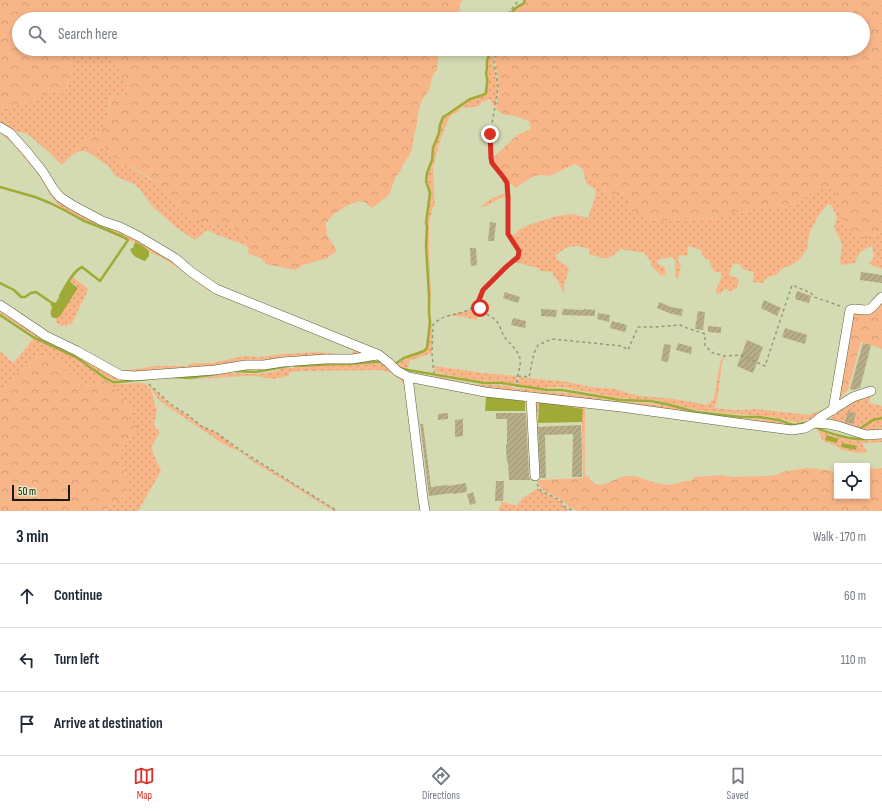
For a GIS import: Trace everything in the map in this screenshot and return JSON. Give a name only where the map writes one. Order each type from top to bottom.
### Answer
[{"type":"street","points":[[0,127],[10,133],[27,152],[60,197],[72,205],[89,215],[138,236],[175,258],[216,289],[379,355],[397,371],[408,376],[485,392],[621,407],[792,430],[805,428],[853,397],[871,391]]},
{"type":"street","points":[[833,410],[850,310],[854,308],[864,310],[869,309],[882,297]]},
{"type":"street","points":[[0,305],[46,336],[77,350],[120,375],[134,376],[215,370],[246,365],[325,359],[352,359],[379,355]]},
{"type":"street","points":[[408,376],[425,511]]},
{"type":"street","points":[[531,397],[535,476]]},
{"type":"street","points":[[814,423],[838,426],[866,435],[882,434]]},
{"type":"path","points":[[510,12],[519,0]]},
{"type":"path","points":[[434,371],[432,353],[433,326],[437,320],[469,310],[479,300],[483,290],[518,257],[519,251],[508,234],[507,183],[492,163],[490,152],[490,134],[498,87],[494,62],[496,56]]},
{"type":"path","points":[[518,376],[529,377],[534,353],[538,345],[552,339],[622,346],[628,350],[638,327],[680,325],[705,334],[705,346],[713,353],[725,356],[742,355],[765,366],[792,285],[811,293],[814,297],[850,310]]},
{"type":"path","points":[[479,300],[480,308],[497,322],[504,336],[515,348],[520,358],[516,395]]},
{"type":"path","points":[[146,381],[170,404],[188,415],[201,426],[217,433],[240,450],[337,511]]},
{"type":"path","points":[[535,476],[537,485],[542,490],[560,500],[565,507],[574,511]]},
{"type":"green space","points":[[0,0],[463,0],[460,4],[460,10],[458,12],[12,12],[12,56],[72,56],[74,59],[69,67],[74,78],[69,83],[63,94],[52,89],[33,101],[11,107],[0,107]]},
{"type":"green space","points":[[525,0],[882,0],[882,231],[867,238],[858,237],[848,232],[843,220],[836,192],[827,187],[811,193],[802,200],[786,207],[773,209],[756,207],[748,212],[730,213],[718,218],[649,219],[629,209],[622,191],[605,196],[597,182],[590,181],[583,169],[575,164],[549,176],[534,176],[516,188],[508,182],[493,162],[492,157],[495,156],[517,135],[531,129],[529,121],[502,114],[496,109],[499,89],[495,60],[496,56],[870,56],[870,12],[513,12]]},
{"type":"green space","points":[[70,56],[109,57],[119,66],[129,94],[126,96],[110,94],[108,116],[104,126],[99,132],[79,145],[62,165],[28,134],[9,131],[0,125],[0,107],[11,107],[33,101],[52,89],[63,94],[72,74],[69,67],[72,63]]},
{"type":"green space","points":[[103,56],[438,56],[437,70],[433,75],[429,90],[422,100],[419,109],[412,149],[395,178],[389,195],[372,208],[365,202],[359,201],[346,206],[334,214],[325,224],[327,230],[326,233],[337,251],[327,258],[303,265],[295,270],[266,264],[261,258],[247,253],[249,248],[242,244],[245,238],[236,231],[231,223],[226,222],[222,225],[216,224],[213,227],[183,213],[155,183],[141,172],[118,161],[101,145],[89,153],[82,151],[71,156],[79,144],[95,135],[106,122],[109,111],[110,94],[126,96],[129,94],[119,74],[120,70],[118,64]]},
{"type":"green space","points":[[489,56],[495,56],[493,62],[498,87],[495,106],[490,99],[482,102],[479,106],[468,108],[462,107],[457,113],[452,114],[448,120],[440,141],[433,166],[435,205],[433,207],[429,223],[432,353],[411,360],[409,362],[408,369],[400,367],[396,364],[425,351],[430,335],[429,313],[430,295],[426,245],[426,223],[430,193],[427,180],[432,160],[433,148],[444,117],[470,100],[483,96],[486,93],[488,81],[486,74]]},
{"type":"green space","points":[[0,129],[8,135],[43,176],[50,189],[118,230],[154,249],[223,296],[207,290],[180,269],[153,254],[142,245],[106,228],[83,220],[60,207],[38,174],[11,142],[0,133]]},
{"type":"green space","points":[[101,145],[106,147],[111,154],[127,166],[136,170],[160,186],[181,212],[213,227],[216,224],[222,225],[226,222],[231,223],[236,231],[245,238],[242,244],[207,230],[195,240],[177,228],[151,205],[140,189],[134,184],[115,176],[109,167],[89,153]]},
{"type":"green space","points":[[583,169],[590,181],[597,182],[605,196],[622,191],[629,209],[684,219],[718,218],[730,213],[748,212],[756,207],[773,209],[786,207],[802,200],[811,193],[827,187],[836,192],[843,220],[873,236],[882,231],[882,269],[869,264],[874,257],[872,245],[859,254],[855,263],[844,265],[840,263],[842,244],[834,227],[837,218],[832,206],[828,204],[818,216],[809,234],[807,249],[799,260],[792,265],[783,268],[776,275],[768,277],[762,283],[753,282],[754,272],[742,269],[741,265],[733,263],[729,275],[739,279],[737,288],[731,291],[724,289],[720,294],[715,292],[722,273],[715,272],[710,261],[703,257],[701,250],[688,246],[687,256],[679,255],[678,262],[681,265],[678,279],[675,276],[675,259],[670,257],[657,260],[659,265],[665,267],[665,274],[662,276],[651,266],[651,261],[645,253],[620,249],[614,255],[606,259],[589,254],[590,249],[578,246],[567,247],[556,255],[557,260],[567,266],[569,270],[564,285],[564,294],[557,279],[553,276],[553,272],[541,271],[538,268],[514,262],[518,259],[520,252],[519,248],[509,234],[514,235],[520,229],[531,224],[557,216],[572,214],[588,218],[596,190],[586,183]]},
{"type":"green space","points":[[507,193],[507,196],[500,198],[484,207],[480,207],[493,198]]},
{"type":"green space","points":[[73,277],[88,290],[72,323],[67,326],[63,326],[57,323],[55,318],[57,318],[78,288],[70,281]]},
{"type":"green space","points":[[882,300],[882,349],[861,342],[848,390],[834,403],[852,313]]},
{"type":"green space","points":[[478,302],[480,308],[485,313],[479,313],[476,320],[460,316],[448,316],[470,310]]},
{"type":"green space","points":[[0,307],[120,376],[122,380],[113,380],[105,377],[75,355],[36,337],[0,313]]},
{"type":"green space","points":[[50,336],[58,337],[121,371],[156,366],[187,366],[193,363],[212,363],[244,356],[260,357],[319,352],[351,355],[354,349],[359,351],[359,354],[357,357],[326,357],[240,363],[218,368],[128,374],[121,373]]},
{"type":"green space","points":[[34,338],[72,355],[98,373],[97,378],[101,385],[80,386],[77,378],[69,374],[62,364],[37,357],[19,372],[3,389],[0,390],[0,351],[13,363]]},
{"type":"green space","points":[[49,356],[62,364],[69,374],[77,378],[80,386],[101,385],[97,378],[98,373],[110,382],[116,391],[133,408],[128,416],[138,427],[133,435],[124,441],[120,459],[127,481],[127,495],[104,511],[0,511],[0,390],[3,389],[19,372],[38,357]]},
{"type":"green space","points":[[723,357],[725,357],[722,362],[717,401],[714,408],[735,410],[756,409],[809,415],[827,408],[811,420],[794,422],[773,417],[696,410],[656,400],[618,398],[561,387],[540,388],[518,385],[519,377],[568,382],[591,387],[615,389],[641,396],[674,399],[708,405],[714,398],[720,363]]},
{"type":"green space","points":[[373,363],[384,364],[403,377],[406,386],[394,375],[379,370],[290,372],[288,376],[273,379],[245,376],[198,379],[225,373],[258,374],[273,372],[284,368]]},
{"type":"green space","points":[[434,366],[517,376],[516,384],[472,380],[435,372]]},
{"type":"green space","points":[[435,376],[471,384],[509,386],[516,388],[515,393],[434,380]]},
{"type":"green space","points":[[110,382],[121,384],[145,383],[151,390],[157,409],[154,426],[160,432],[151,448],[161,471],[138,511],[105,511],[127,495],[127,481],[120,459],[124,441],[133,435],[128,415],[133,408],[116,391]]},
{"type":"green space","points":[[147,383],[170,405],[201,426],[217,433],[240,451],[337,511],[334,511],[255,463],[242,453],[222,443],[164,404],[158,399]]},
{"type":"green space","points":[[518,388],[568,393],[621,402],[648,403],[712,416],[777,421],[788,425],[804,427],[517,394]]},
{"type":"green space","points":[[871,392],[869,403],[882,406],[882,418],[870,421],[854,431],[830,421],[835,410]]},
{"type":"green space","points":[[536,400],[585,404],[585,478],[583,478],[582,409],[539,401],[538,412],[536,412]]},
{"type":"green space","points":[[882,419],[882,431],[858,431],[871,422]]},
{"type":"green space","points":[[817,430],[849,440],[860,441],[882,439],[882,442],[864,443],[863,446],[867,451],[865,453],[857,453],[839,449],[838,447],[822,440]]},
{"type":"green space","points":[[808,468],[834,472],[834,499],[870,499],[870,469],[882,468],[882,511],[578,511],[569,507],[560,499],[543,490],[537,480],[585,478],[585,476],[588,476],[592,482],[602,485],[618,478],[629,476],[670,485],[690,481],[695,477],[721,475],[733,477],[768,476]]},
{"type":"green space","points":[[538,488],[560,501],[564,507],[569,509],[566,511],[498,511],[502,502],[516,506],[524,497]]},
{"type":"shaded area","points":[[135,242],[142,245],[149,251],[149,256],[145,261],[132,254],[130,249],[133,248]]},
{"type":"shaded area","points":[[69,281],[78,288],[60,316],[53,318],[51,314],[52,307],[50,304],[55,304]]},
{"type":"shaded area","points":[[486,396],[525,401],[525,411],[485,411]]},
{"type":"shaded area","points":[[539,401],[583,409],[582,422],[538,423]]},
{"type":"shaded area","points":[[827,435],[838,439],[837,443],[825,440]]},
{"type":"shaded area","points":[[842,443],[857,446],[856,450],[841,447]]},
{"type":"building","points":[[490,222],[496,223],[494,241],[488,241]]},
{"type":"building","points":[[470,248],[476,248],[477,265],[471,266]]},
{"type":"building","points":[[861,272],[882,275],[882,283],[860,280]]},
{"type":"building","points":[[797,291],[811,296],[809,303],[795,299]]},
{"type":"building","points":[[505,292],[520,297],[518,303],[503,298]]},
{"type":"building","points":[[764,300],[781,308],[777,316],[761,308]]},
{"type":"building","points":[[659,302],[671,307],[683,309],[681,316],[657,308]]},
{"type":"building","points":[[541,309],[557,310],[556,317],[541,316]]},
{"type":"building","points":[[563,309],[595,310],[595,316],[562,315]]},
{"type":"building","points":[[698,311],[705,312],[703,330],[695,329]]},
{"type":"building","points":[[598,313],[610,315],[609,322],[597,319]]},
{"type":"building","points":[[513,318],[526,321],[525,328],[511,325]]},
{"type":"building","points":[[612,321],[627,325],[625,332],[610,328]]},
{"type":"building","points":[[708,326],[721,327],[721,333],[708,332]]},
{"type":"building","points":[[785,328],[807,335],[805,344],[782,337]]},
{"type":"building","points":[[747,340],[763,347],[753,373],[737,366]]},
{"type":"building","points":[[678,343],[692,347],[691,354],[676,350]]},
{"type":"building","points":[[863,343],[871,345],[860,388],[854,390],[850,389]]},
{"type":"building","points":[[664,344],[671,345],[668,362],[661,361]]},
{"type":"building","points":[[848,411],[856,413],[853,424],[845,422]]},
{"type":"building","points":[[448,413],[448,419],[438,420],[438,414]]},
{"type":"building","points":[[496,413],[526,413],[530,480],[509,480],[506,450],[507,419],[496,419]]},
{"type":"building","points":[[463,419],[463,436],[455,437],[455,420]]},
{"type":"building","points":[[420,424],[423,424],[431,487],[466,483],[467,492],[429,496]]},
{"type":"building","points":[[581,425],[582,477],[572,477],[573,434],[545,435],[546,478],[540,478],[538,427]]},
{"type":"building","points":[[496,481],[504,481],[503,501],[495,501]]},
{"type":"building","points":[[473,492],[476,503],[470,505],[467,494]]},
{"type":"waterway","points":[[512,12],[523,4],[525,0]]},
{"type":"waterway","points":[[393,365],[404,358],[424,351],[427,348],[430,322],[426,246],[426,223],[430,193],[426,181],[427,173],[432,160],[433,148],[443,117],[470,99],[486,93],[488,56]]},
{"type":"waterway","points":[[0,187],[50,203],[82,220],[128,240],[100,281],[82,267],[72,276],[60,296]]},
{"type":"waterway","points":[[0,283],[14,290],[21,297],[25,297],[36,292],[52,303],[57,303]]},
{"type":"waterway","points":[[0,315],[33,337],[76,357],[113,382],[148,379]]},
{"type":"waterway","points":[[295,366],[382,362]]},
{"type":"waterway","points":[[234,371],[256,372],[288,366]]},
{"type":"waterway","points":[[400,368],[484,383],[502,383],[547,390],[562,390],[620,400],[651,401],[696,412],[742,417],[758,417],[779,420],[794,425],[809,422]]},
{"type":"waterway","points":[[173,377],[190,378],[217,374]]},
{"type":"waterway","points":[[858,430],[873,420],[882,418]]},
{"type":"waterway","points":[[815,427],[841,436],[856,439],[868,439]]},
{"type":"route","points":[[480,308],[479,300],[483,290],[518,257],[519,251],[508,234],[507,183],[492,163],[490,134]]}]
